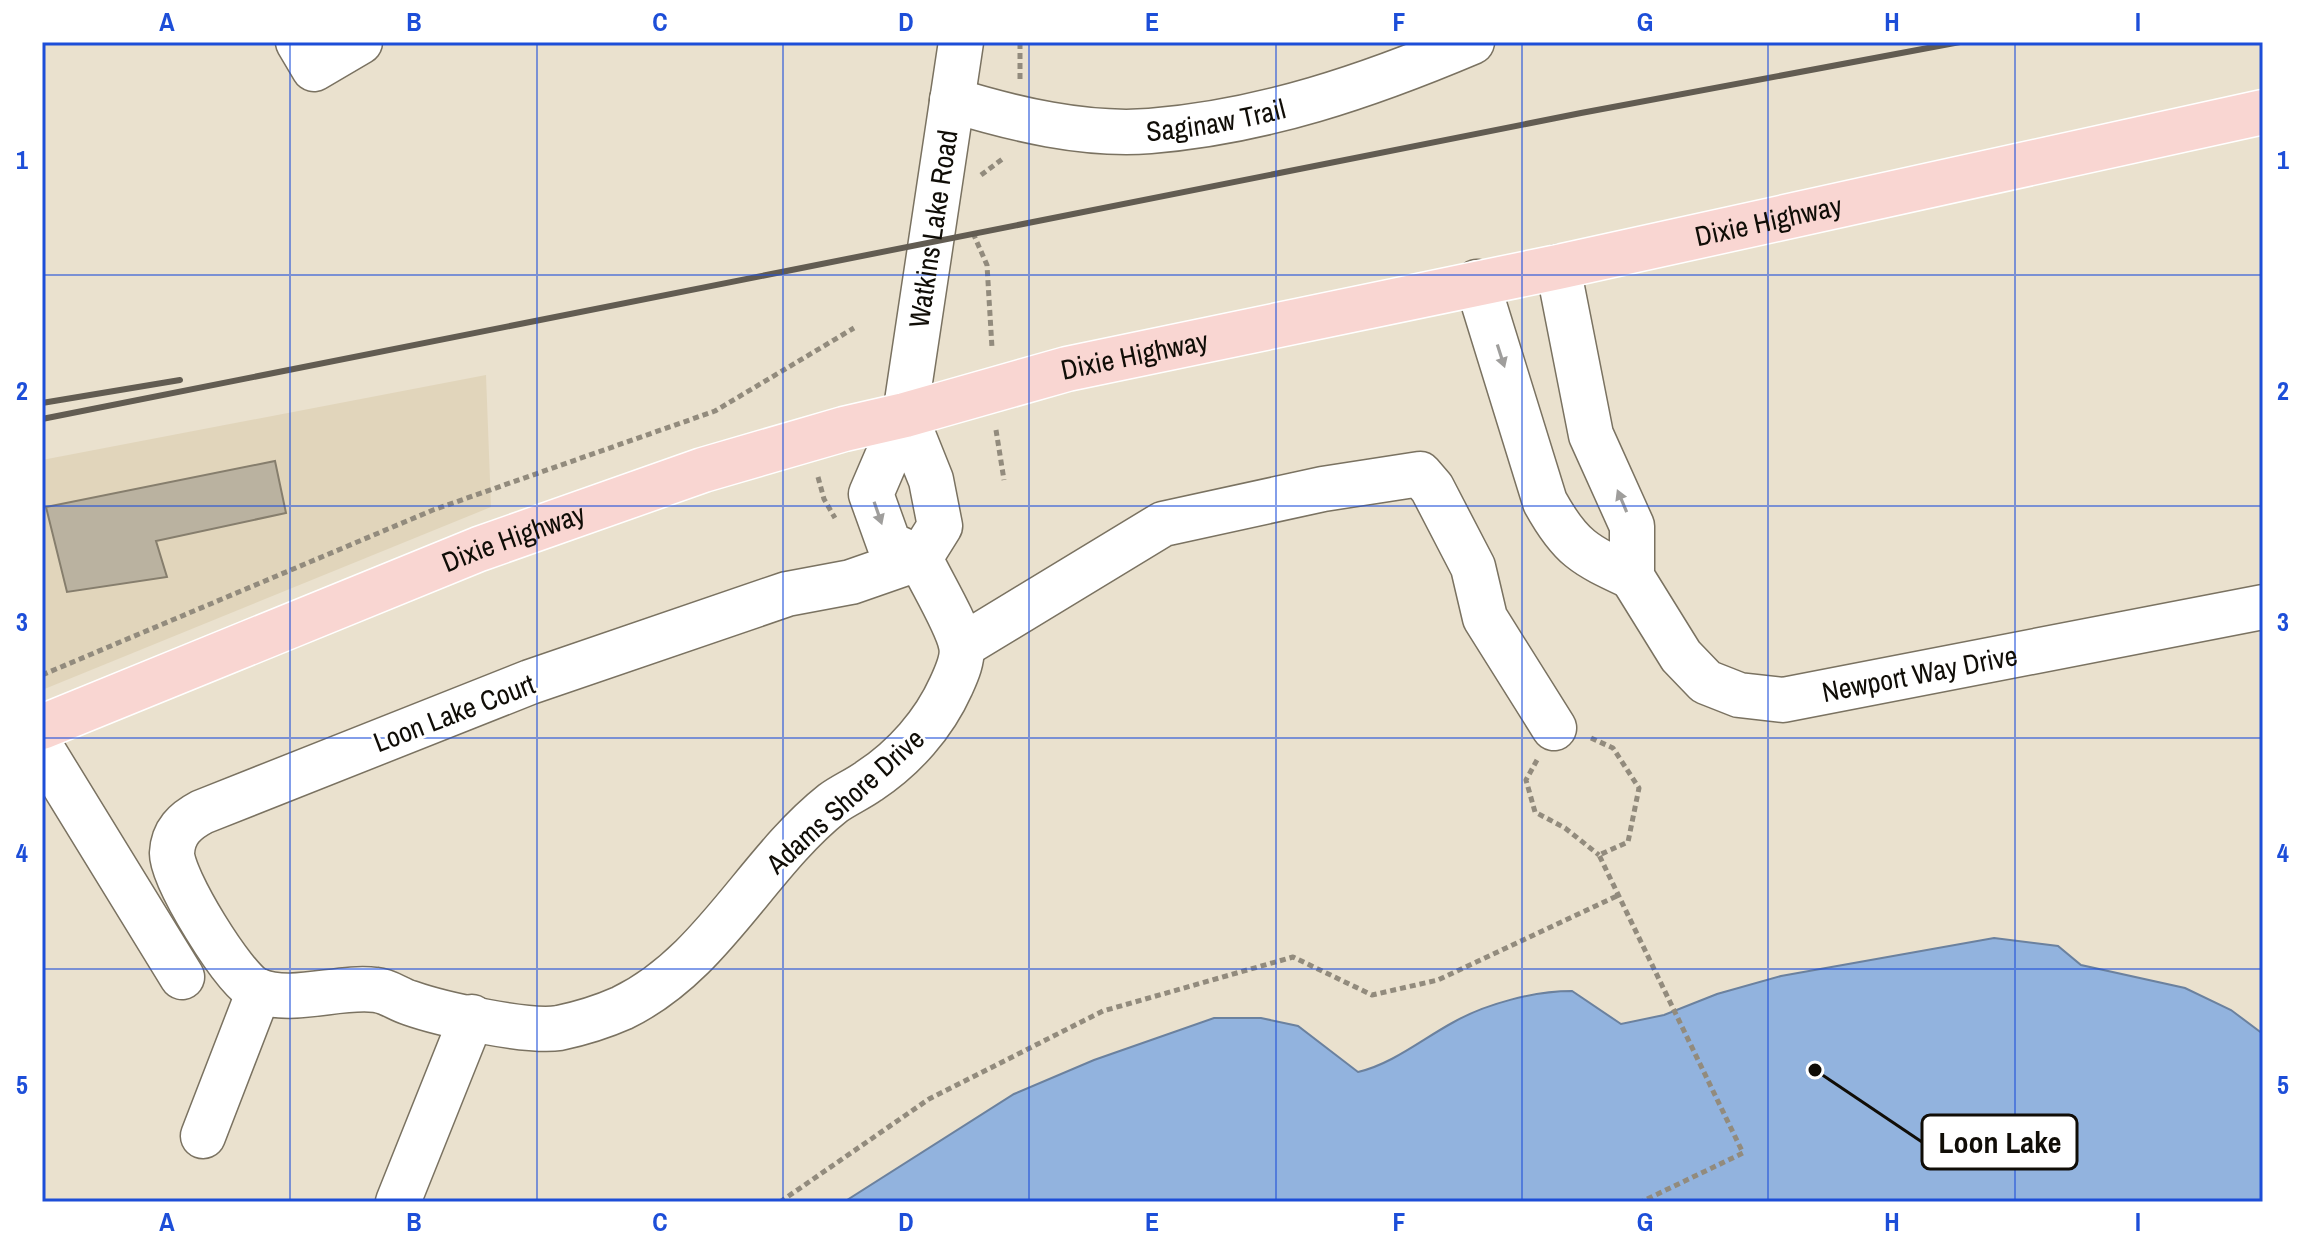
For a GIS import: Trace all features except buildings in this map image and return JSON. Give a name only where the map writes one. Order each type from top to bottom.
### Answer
[{"type":"main road","name":"Dixie Highway","points":[[42,727],[479,549],[703,470],[844,429],[1067,369],[1558,267],[2263,112]]},
{"type":"street","points":[[298,42],[314,69],[360,42]]},
{"type":"street","name":"Watkins Lake Road","points":[[920,558],[889,544],[871,494],[905,415],[961,42]]},
{"type":"street","name":"Saginaw Trail","points":[[952,100],[1011,118],[1148,131],[1248,116],[1315,101],[1391,76],[1472,42]]},
{"type":"street","points":[[1477,282],[1545,502],[1561,531],[1583,554],[1632,577],[1632,526],[1591,435],[1558,267]]},
{"type":"street","points":[[905,415],[931,480],[940,526],[920,558],[962,646],[1163,524],[1401,475],[1420,474],[1432,488],[1473,567],[1485,618],[1554,728]]},
{"type":"street","name":"Loon Lake Court","points":[[259,991],[249,986],[221,950],[177,875],[171,855],[174,837],[185,822],[202,812],[530,682],[787,594],[851,582],[920,558]]},
{"type":"street","name":"Newport Way Drive","points":[[1632,577],[1681,656],[1706,682],[1739,695],[1783,700],[2263,607]]},
{"type":"street","name":"Adams Shore Drive","points":[[259,991],[296,994],[378,990],[410,1003],[472,1017],[556,1028],[621,1008],[670,978],[707,942],[787,845],[835,802],[872,780],[907,750],[940,710],[957,672],[962,646]]},
{"type":"street","points":[[42,749],[182,977]]},
{"type":"street","points":[[203,1136],[259,991]]},
{"type":"street","points":[[398,1202],[472,1017]]},
{"type":"path","points":[[979,178],[998,161],[1016,152]]},
{"type":"path","points":[[970,226],[987,265],[989,295]]},
{"type":"path","points":[[42,675],[433,510],[715,411],[854,328]]},
{"type":"path","points":[[996,448],[1004,480]]},
{"type":"path","points":[[824,499],[835,518]]},
{"type":"path","points":[[1599,855],[1628,842],[1639,788],[1613,748],[1577,731],[1554,728],[1550,736],[1555,745],[1542,752],[1526,780],[1535,812],[1586,842],[1599,855],[1743,1153],[1641,1202]]},
{"type":"path","points":[[780,1202],[929,1099],[1103,1011],[1293,957],[1372,995],[1438,980],[1617,896]]},
{"type":"shaded area","points":[[486,375],[491,507],[42,690],[42,460]]},
{"type":"water","points":[[1994,938],[2058,946],[2081,965],[2185,988],[2231,1010],[2263,1034],[2263,1202],[844,1202],[1014,1094],[1094,1060],[1214,1018],[1261,1018],[1298,1026],[1358,1072],[1395,1057],[1465,1016],[1526,996],[1572,991],[1621,1024],[1664,1015],[1717,994],[1781,976]]},
{"type":"railway","points":[[42,419],[1581,113],[1960,42]]},
{"type":"railway","points":[[42,403],[180,380]]},
{"type":"place","name":"Loon Lake","points":[[1815,1070]]}]
